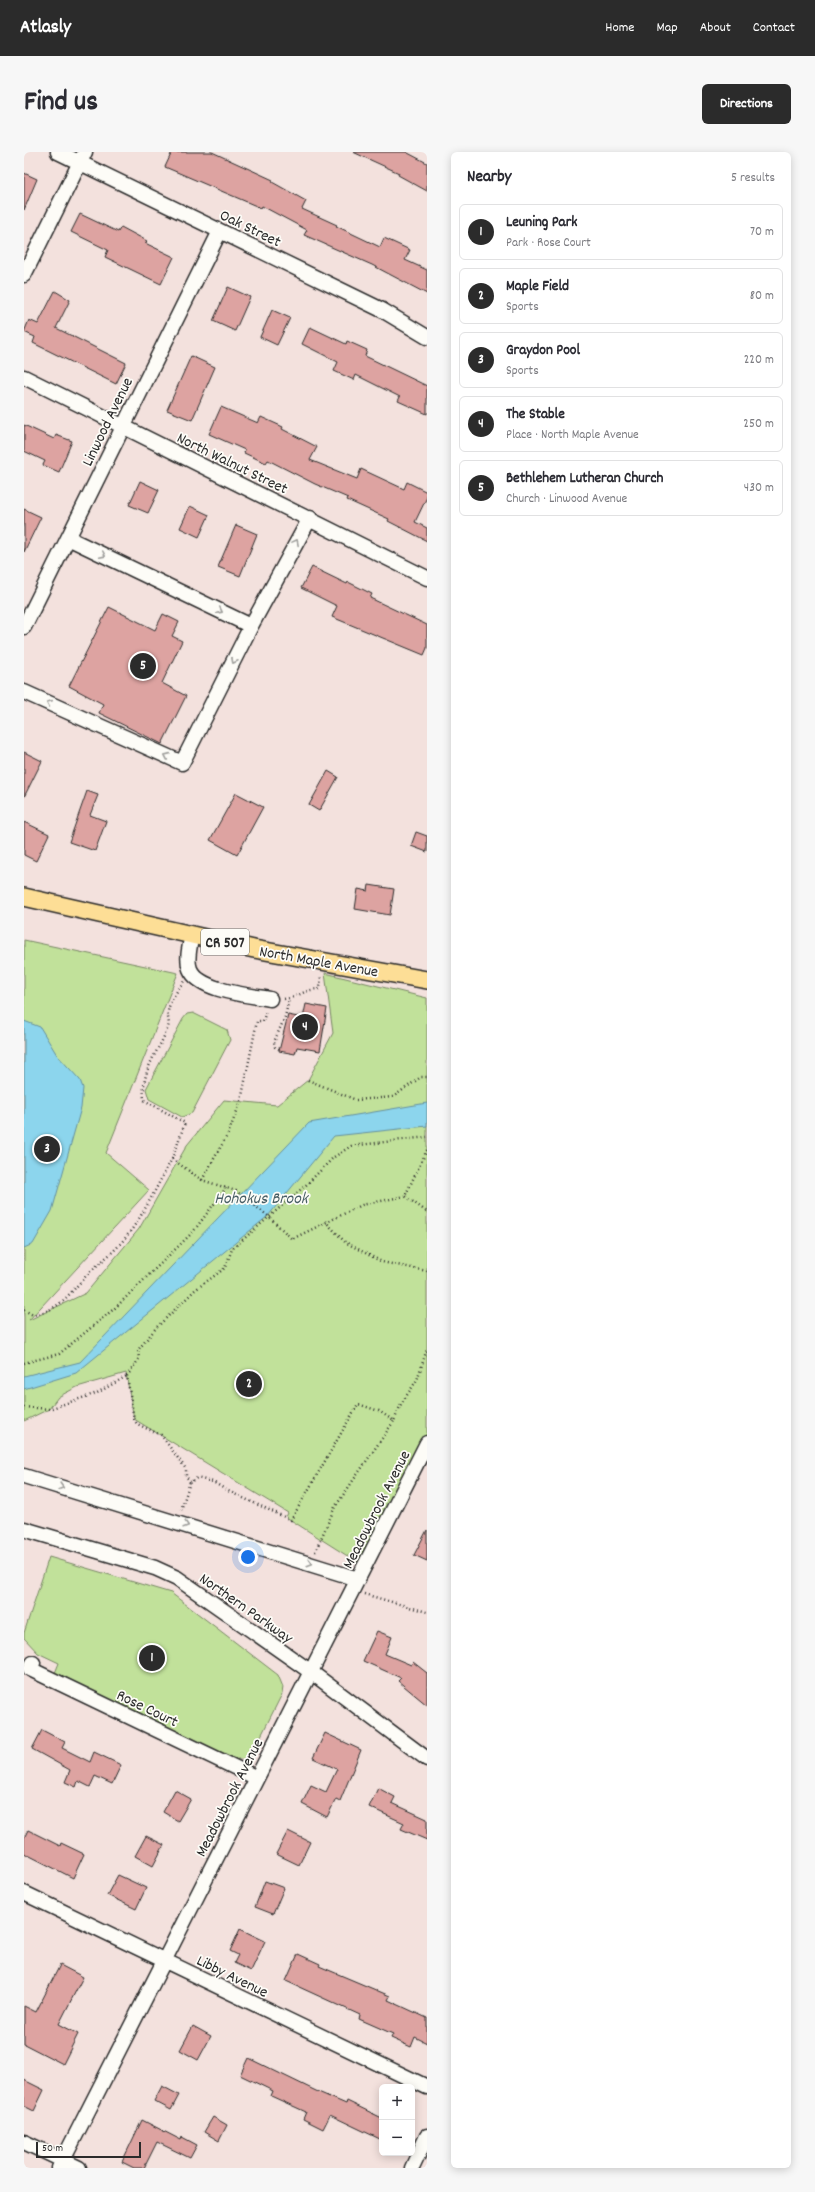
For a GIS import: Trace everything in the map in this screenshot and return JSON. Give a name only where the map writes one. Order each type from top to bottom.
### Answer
[{"type":"main road","name":"North Maple Avenue","points":[[24,897],[192,935],[427,980]]},
{"type":"street","name":"Oak Street","points":[[58,152],[82,157],[220,231],[382,310],[427,337]]},
{"type":"street","points":[[24,275],[82,157]]},
{"type":"street","name":"Linwood Avenue","points":[[24,627],[220,231]]},
{"type":"street","name":"North Walnut Street","points":[[24,378],[310,518],[427,578]]},
{"type":"street","points":[[24,692],[182,763],[251,626],[310,518]]},
{"type":"street","points":[[68,538],[251,626]]},
{"type":"street","points":[[192,935],[188,953],[190,968],[196,977],[210,987],[270,999]]},
{"type":"street","name":"Meadowbrook Avenue","points":[[61,2164],[355,1585],[423,1460],[427,1442]]},
{"type":"street","points":[[24,1476],[310,1563],[355,1585]]},
{"type":"street","name":"Northern Parkway","points":[[24,1529],[155,1568],[177,1578],[311,1672],[427,1760]]},
{"type":"street","name":"Rose Court","points":[[33,1663],[30,1669],[257,1778]]},
{"type":"street","name":"Libby Avenue","points":[[24,1893],[427,2087]]},
{"type":"street","points":[[412,2168],[427,2136]]},
{"type":"street","points":[[24,2142],[61,2164],[79,2168]]},
{"type":"path","points":[[202,1180],[228,1134],[241,1101],[257,1021],[263,1022],[270,999],[295,998],[308,989],[320,989],[322,961]]},
{"type":"path","points":[[24,1310],[33,1315],[47,1312],[58,1306],[69,1297],[104,1258],[112,1252],[141,1215],[172,1159],[185,1123],[144,1100],[143,1084],[147,1069],[168,1025],[168,1011],[175,994],[185,979]]},
{"type":"path","points":[[279,1049],[274,1047],[274,1042],[285,1017],[289,999]]},
{"type":"path","points":[[308,1080],[356,1100],[393,1097],[421,1077],[427,1077]]},
{"type":"path","points":[[24,1407],[49,1409],[97,1393],[127,1376],[139,1359],[138,1350],[156,1328],[195,1290],[225,1268],[232,1249],[268,1216],[306,1185],[334,1157],[351,1146],[427,1137]]},
{"type":"path","points":[[405,1196],[427,1150]]},
{"type":"path","points":[[172,1159],[202,1180],[236,1190],[268,1216],[292,1239],[362,1205],[405,1196],[427,1212]]},
{"type":"path","points":[[24,1363],[59,1354],[115,1308],[193,1232],[226,1188]]},
{"type":"path","points":[[325,1222],[345,1242],[382,1262],[427,1271]]},
{"type":"path","points":[[310,1563],[336,1507],[394,1421],[401,1404],[417,1380],[427,1349]]},
{"type":"path","points":[[127,1376],[134,1419],[137,1424],[161,1435],[186,1469],[186,1476],[190,1482]]},
{"type":"path","points":[[177,1522],[190,1482],[197,1478],[213,1482],[228,1491],[291,1520],[358,1404],[379,1411],[394,1421]]},
{"type":"path","points":[[355,1585],[427,1612]]},
{"type":"green space","points":[[24,940],[178,973],[106,1153],[149,1190],[29,1320],[86,1293],[139,1229],[187,1145],[224,1100],[277,1105],[308,1080],[333,1033],[325,973],[427,998],[427,1443],[357,1562],[286,1517],[288,1513],[134,1419],[126,1373],[77,1387],[58,1397],[49,1409],[24,1421]]},
{"type":"green space","points":[[193,1013],[227,1030],[230,1040],[192,1113],[182,1117],[149,1099],[146,1089],[183,1019],[187,1014]]},
{"type":"green space","points":[[49,1557],[171,1593],[278,1675],[283,1687],[282,1694],[250,1758],[229,1760],[55,1673],[59,1663],[38,1653],[24,1638],[24,1633]]},
{"type":"water","points":[[24,1021],[40,1027],[57,1055],[80,1080],[83,1088],[81,1108],[52,1211],[33,1244],[24,1248]]},
{"type":"water","name":"Hohokus Brook","points":[[427,1103],[427,1126],[334,1136],[268,1216],[76,1373],[24,1389],[24,1376],[80,1362],[309,1123]]},
{"type":"building","points":[[172,152],[212,152],[273,180],[272,182],[306,201],[302,209],[337,225],[336,226],[380,247],[384,238],[410,250],[405,260],[427,270],[427,294],[372,265],[304,235],[307,230],[262,206],[261,208],[165,167]]},
{"type":"building","points":[[353,152],[406,152],[427,163],[427,191],[398,175],[399,173]]},
{"type":"building","points":[[24,173],[37,179],[24,210]]},
{"type":"building","points":[[80,214],[118,232],[121,227],[147,241],[145,243],[174,257],[161,284],[105,257],[108,250],[71,232]]},
{"type":"building","points":[[228,287],[250,297],[235,331],[213,321]]},
{"type":"building","points":[[55,291],[70,300],[56,328],[126,363],[116,384],[33,343],[35,337],[24,332],[29,320],[38,324]]},
{"type":"building","points":[[272,310],[290,318],[277,345],[260,337]]},
{"type":"building","points":[[310,327],[346,344],[347,341],[367,350],[365,356],[427,386],[427,414],[398,401],[400,397],[356,375],[354,380],[334,371],[338,362],[302,344]]},
{"type":"building","points":[[191,356],[215,367],[192,420],[167,410]]},
{"type":"building","points":[[221,407],[258,423],[261,417],[283,427],[282,429],[317,447],[310,460],[357,479],[361,469],[404,489],[407,482],[427,492],[427,497],[415,522],[427,528],[427,541],[388,521],[389,519],[347,500],[348,498],[315,484],[268,460],[266,463],[244,453],[245,450],[209,434]]},
{"type":"building","points":[[24,425],[54,439],[56,435],[72,441],[59,472],[43,465],[45,461],[24,451]]},
{"type":"building","points":[[140,481],[159,490],[148,513],[129,505]]},
{"type":"building","points":[[190,506],[209,515],[199,537],[180,528]]},
{"type":"building","points":[[24,509],[41,517],[24,552]]},
{"type":"building","points":[[236,525],[257,534],[240,576],[218,567]]},
{"type":"building","points":[[312,567],[372,594],[370,598],[427,625],[427,648],[424,655],[332,617],[337,606],[301,588]]},
{"type":"building","points":[[109,607],[155,630],[163,614],[179,622],[172,636],[182,641],[162,683],[186,696],[162,744],[99,713],[103,704],[69,686]]},
{"type":"building","points":[[24,752],[42,761],[24,797]]},
{"type":"building","points":[[328,771],[338,777],[319,811],[309,805]]},
{"type":"building","points":[[87,791],[98,795],[90,815],[106,821],[95,851],[69,842]]},
{"type":"building","points":[[236,793],[263,807],[237,855],[210,840]]},
{"type":"building","points":[[24,822],[49,834],[36,861],[24,855]]},
{"type":"building","points":[[416,832],[427,836],[427,852],[411,846]]},
{"type":"building","points":[[369,885],[394,889],[390,915],[355,909],[358,889],[368,891]]},
{"type":"building","points":[[306,1004],[327,1008],[320,1051],[297,1047],[295,1054],[279,1051],[288,1015],[303,1018]]},
{"type":"building","points":[[427,1530],[427,1561],[414,1555]]},
{"type":"building","points":[[377,1631],[392,1637],[385,1654],[411,1665],[413,1662],[427,1673],[427,1705],[398,1681],[401,1678],[363,1661]]},
{"type":"building","points":[[42,1730],[65,1742],[62,1748],[90,1762],[94,1752],[121,1765],[112,1784],[95,1776],[90,1787],[78,1781],[76,1787],[65,1782],[70,1770],[32,1749]]},
{"type":"building","points":[[325,1733],[361,1750],[340,1801],[336,1799],[327,1817],[302,1804],[311,1785],[326,1792],[337,1769],[313,1758]]},
{"type":"building","points":[[378,1788],[395,1797],[392,1803],[427,1819],[427,1840],[401,1829],[404,1823],[369,1807]]},
{"type":"building","points":[[175,1790],[191,1799],[178,1821],[163,1812]]},
{"type":"building","points":[[28,1830],[60,1846],[61,1843],[84,1854],[73,1878],[24,1853],[24,1838]]},
{"type":"building","points":[[288,1831],[310,1842],[299,1865],[276,1854]]},
{"type":"building","points":[[146,1836],[164,1845],[153,1866],[135,1856]]},
{"type":"building","points":[[118,1875],[146,1888],[136,1909],[107,1895]]},
{"type":"building","points":[[265,1881],[284,1888],[273,1914],[255,1907]]},
{"type":"building","points":[[240,1929],[265,1941],[251,1971],[234,1963],[238,1955],[230,1951]]},
{"type":"building","points":[[298,1954],[320,1964],[319,1966],[390,1996],[388,2000],[427,2018],[427,2043],[415,2037],[411,2047],[391,2038],[393,2034],[359,2019],[360,2015],[286,1981]]},
{"type":"building","points":[[60,1965],[83,1977],[59,2024],[78,2034],[63,2064],[24,2044],[24,2006],[36,2012]]},
{"type":"building","points":[[193,2026],[211,2036],[198,2060],[180,2050]]},
{"type":"building","points":[[248,2058],[316,2091],[346,2104],[347,2101],[379,2117],[379,2139],[330,2115],[323,2129],[303,2119],[306,2112],[271,2096],[273,2091],[240,2075]]},
{"type":"building","points":[[24,2080],[44,2090],[34,2111],[24,2106]]},
{"type":"building","points":[[162,2086],[179,2095],[171,2110],[154,2101]]},
{"type":"building","points":[[213,2117],[227,2125],[219,2141],[204,2132]]},
{"type":"building","points":[[142,2120],[181,2140],[182,2137],[197,2145],[190,2158],[157,2142],[144,2168],[134,2168],[122,2162]]},
{"type":"place","name":"Bethlehem Lutheran Church","points":[[143,666]]},
{"type":"place","name":"The Stable","points":[[305,1027]]},
{"type":"place","name":"Graydon Pool","points":[[47,1149]]},
{"type":"place","name":"Maple Field","points":[[249,1384]]},
{"type":"place","name":"Leuning Park","points":[[152,1658]]}]
